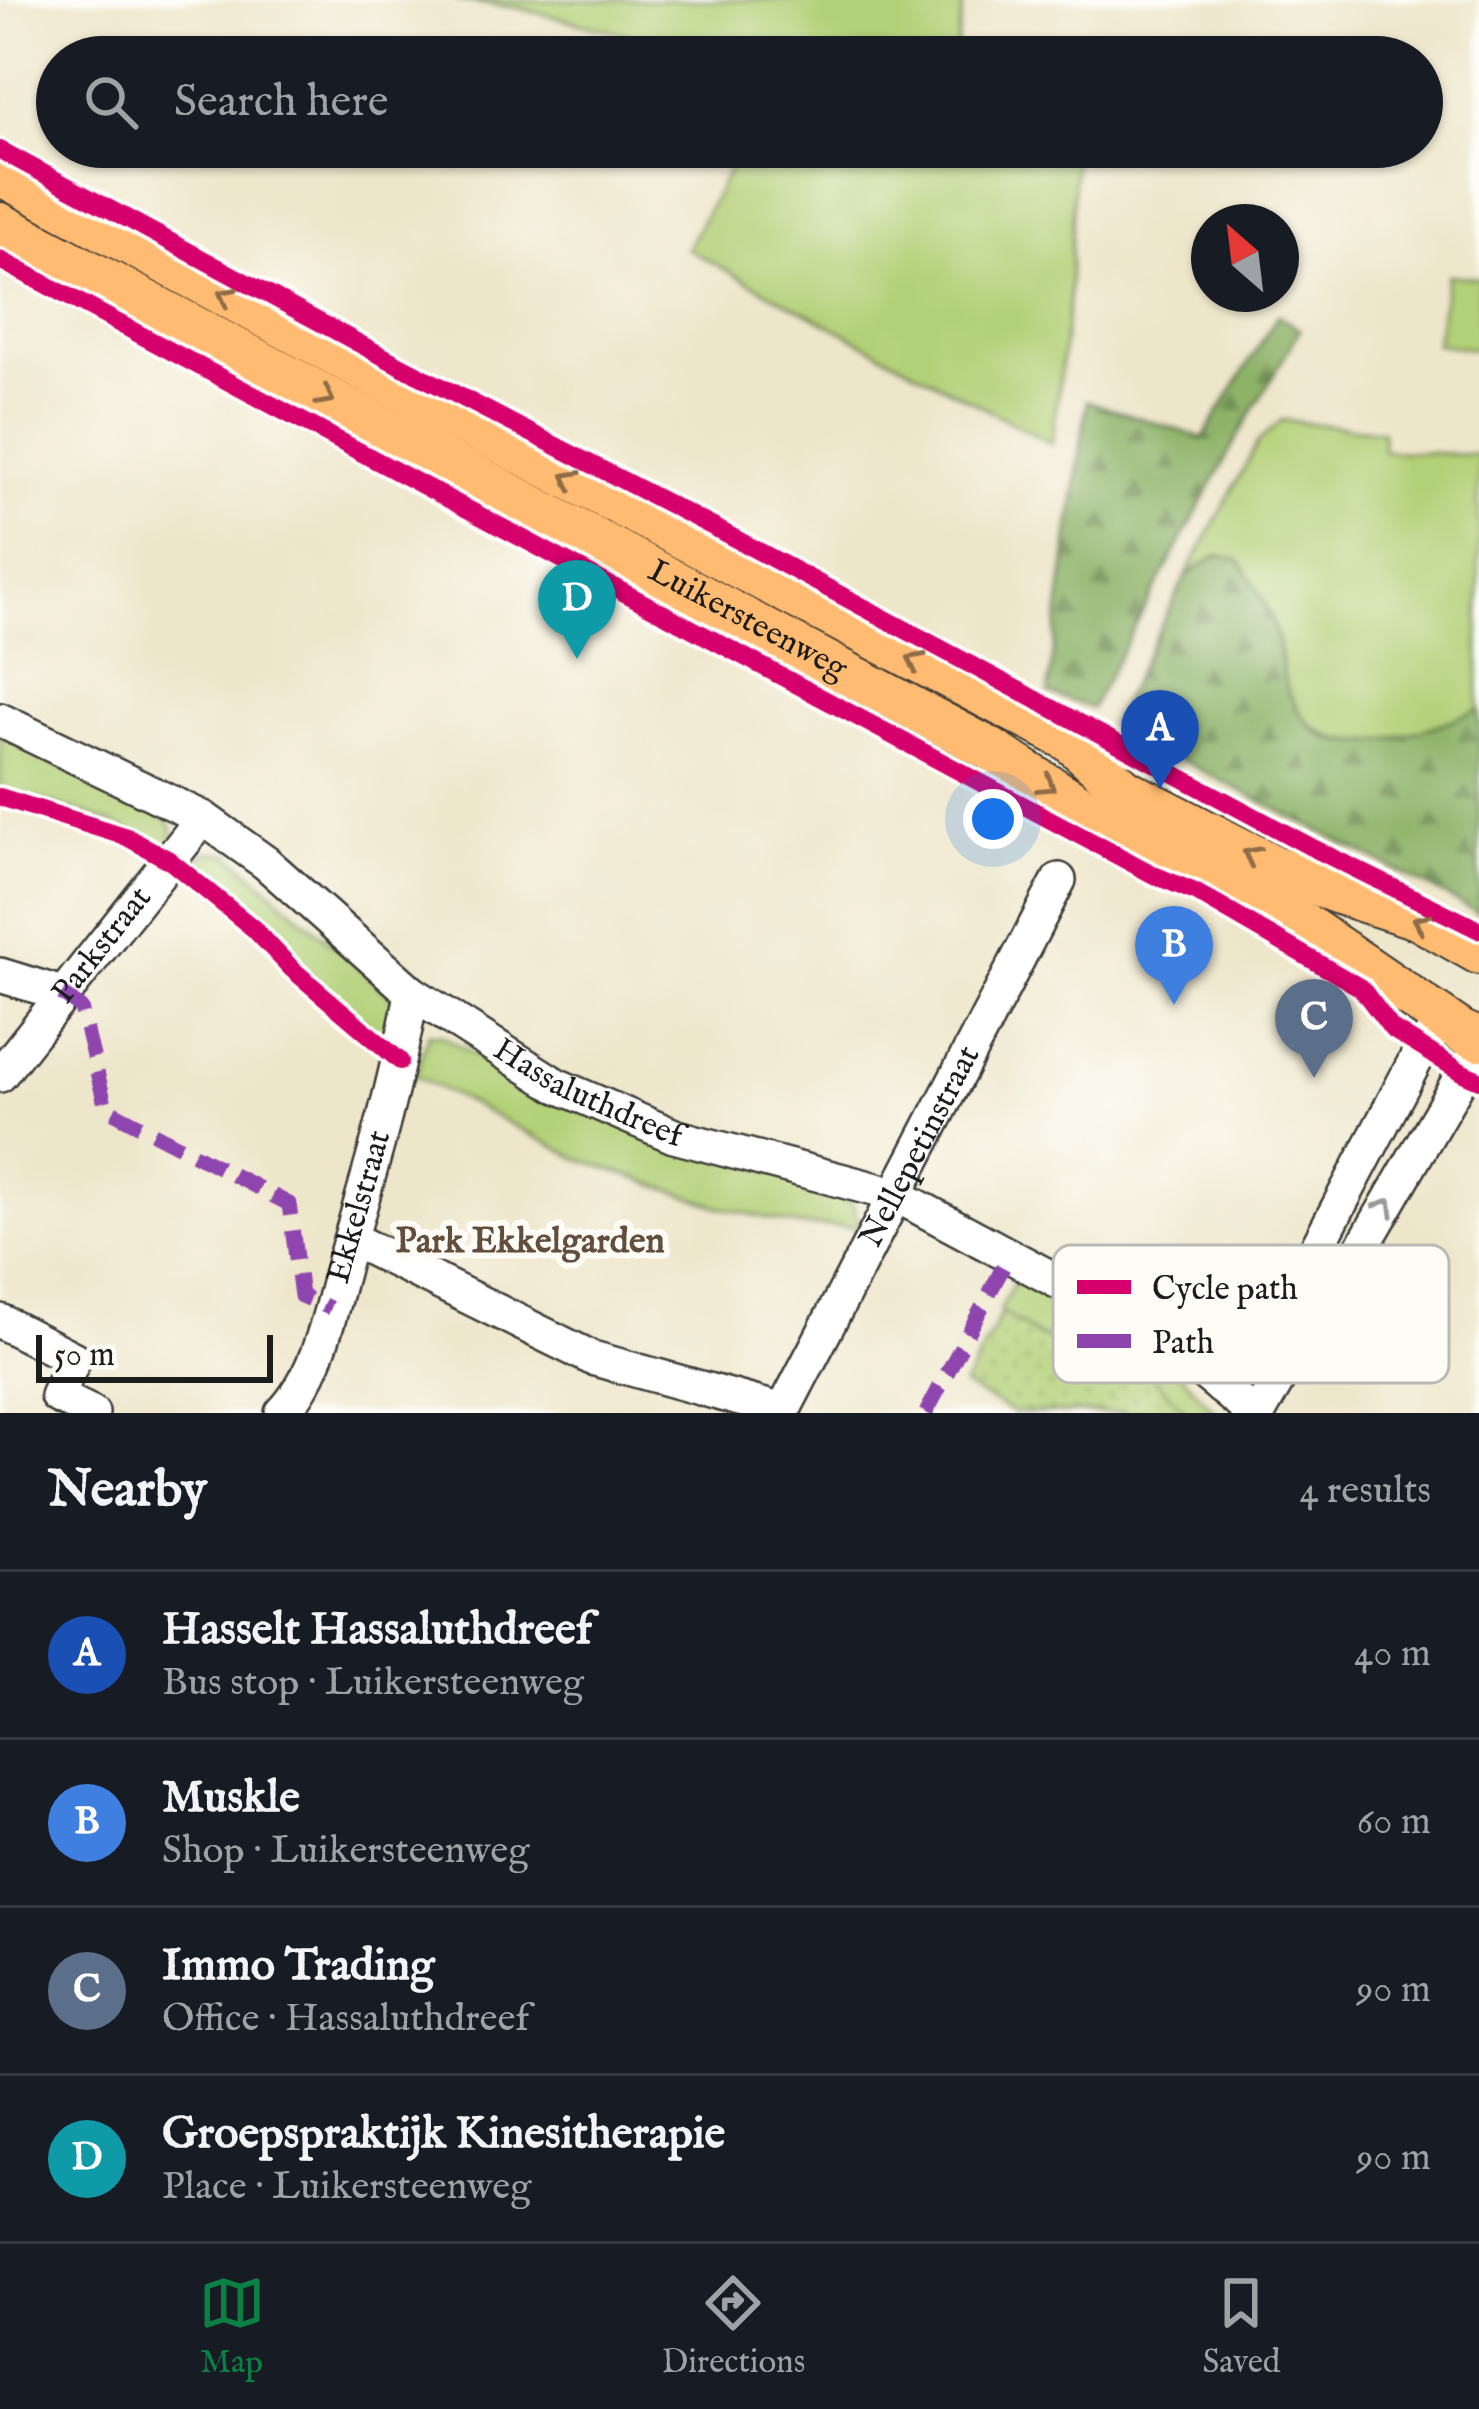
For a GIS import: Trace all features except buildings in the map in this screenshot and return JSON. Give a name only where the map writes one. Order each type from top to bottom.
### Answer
[{"type":"main road","name":"Luikersteenweg","points":[[0,174],[1069,740],[1125,790],[1275,867],[1417,918],[1479,953]]},
{"type":"main road","name":"Luikersteenweg","points":[[0,224],[990,749],[1103,820],[1305,925],[1467,1035]]},
{"type":"main road","points":[[1467,1035],[1441,1004],[1455,980],[1479,969]]},
{"type":"street","name":"Hassaluthdreef","points":[[0,719],[203,818],[266,862],[412,993],[556,1084],[674,1136],[896,1196],[1053,1279]]},
{"type":"street","name":"Parkstraat","points":[[0,1075],[203,818]]},
{"type":"street","name":"Nellepetinstraat","points":[[782,1412],[1059,880]]},
{"type":"street","points":[[0,975],[62,994]]},
{"type":"street","name":"Ekkelstraat","points":[[295,1410],[351,1239],[400,1061],[412,993]]},
{"type":"street","points":[[1318,1245],[1422,1048],[1467,1035]]},
{"type":"street","name":"Hassaluthdreef","points":[[1359,1245],[1467,1035]]},
{"type":"street","points":[[351,1239],[592,1358],[782,1412]]},
{"type":"street","points":[[0,1321],[74,1359],[57,1396],[92,1413]]},
{"type":"street","name":"Hassaluthdreef","points":[[1216,1383],[1256,1413],[1275,1383]]},
{"type":"street","points":[[1221,1387],[1224,1383]]},
{"type":"green space","points":[[453,0],[964,0],[958,36],[632,36],[518,8]]},
{"type":"green space","points":[[730,168],[1074,168],[1069,298],[1052,444],[687,249]]},
{"type":"green space","points":[[1448,275],[1479,278],[1479,350],[1436,344]]},
{"type":"green space","points":[[1278,315],[1300,330],[1091,708],[1048,693],[1087,401],[1203,438]]},
{"type":"green space","points":[[1282,420],[1382,431],[1383,451],[1479,455],[1479,710],[1398,737],[1370,741],[1344,740],[1321,732],[1301,714],[1286,685],[1274,630],[1218,555],[1186,576],[1258,442]]},
{"type":"green space","points":[[1218,555],[1239,560],[1256,587],[1273,624],[1287,688],[1319,733],[1335,740],[1376,741],[1479,710],[1479,913],[1111,724],[1186,576]]},
{"type":"green space","points":[[0,735],[163,817],[173,832],[169,851],[108,822],[0,788]]},
{"type":"green space","points":[[207,852],[229,854],[395,999],[395,1049],[188,866]]},
{"type":"green space","points":[[428,1034],[441,1035],[526,1085],[834,1193],[853,1205],[861,1229],[800,1226],[720,1207],[577,1158],[416,1076]]},
{"type":"green space","points":[[1015,1280],[1053,1302],[1053,1340],[1037,1336],[1000,1311]]},
{"type":"green space","points":[[1002,1312],[1037,1336],[1053,1340],[1053,1383],[1159,1383],[1187,1413],[1014,1413],[964,1386]]},
{"type":"green space","points":[[1159,1383],[1189,1383],[1216,1413],[1187,1413]]},
{"type":"marked path","points":[[62,994],[81,1008],[106,1108],[289,1204],[301,1296],[330,1308]]},
{"type":"marked path","points":[[926,1413],[1009,1256]]},
{"type":"cycle path","points":[[0,150],[1311,847],[1479,930]]},
{"type":"cycle path","points":[[0,260],[1154,875],[1195,892],[1361,988],[1392,1029],[1479,1080]]},
{"type":"cycle path","points":[[0,797],[127,837],[169,860],[254,929],[292,969],[400,1061]]},
{"type":"place","name":"Groepspraktijk Kinesitherapie","points":[[577,659]]},
{"type":"place","name":"Hasselt Hassaluthdreef","points":[[1160,789]]},
{"type":"place","name":"Muskle","points":[[1174,1005]]},
{"type":"place","name":"Immo Trading","points":[[1314,1078]]},
{"type":"district","name":"Park Ekkelgarden","points":[[530,1242]]}]
